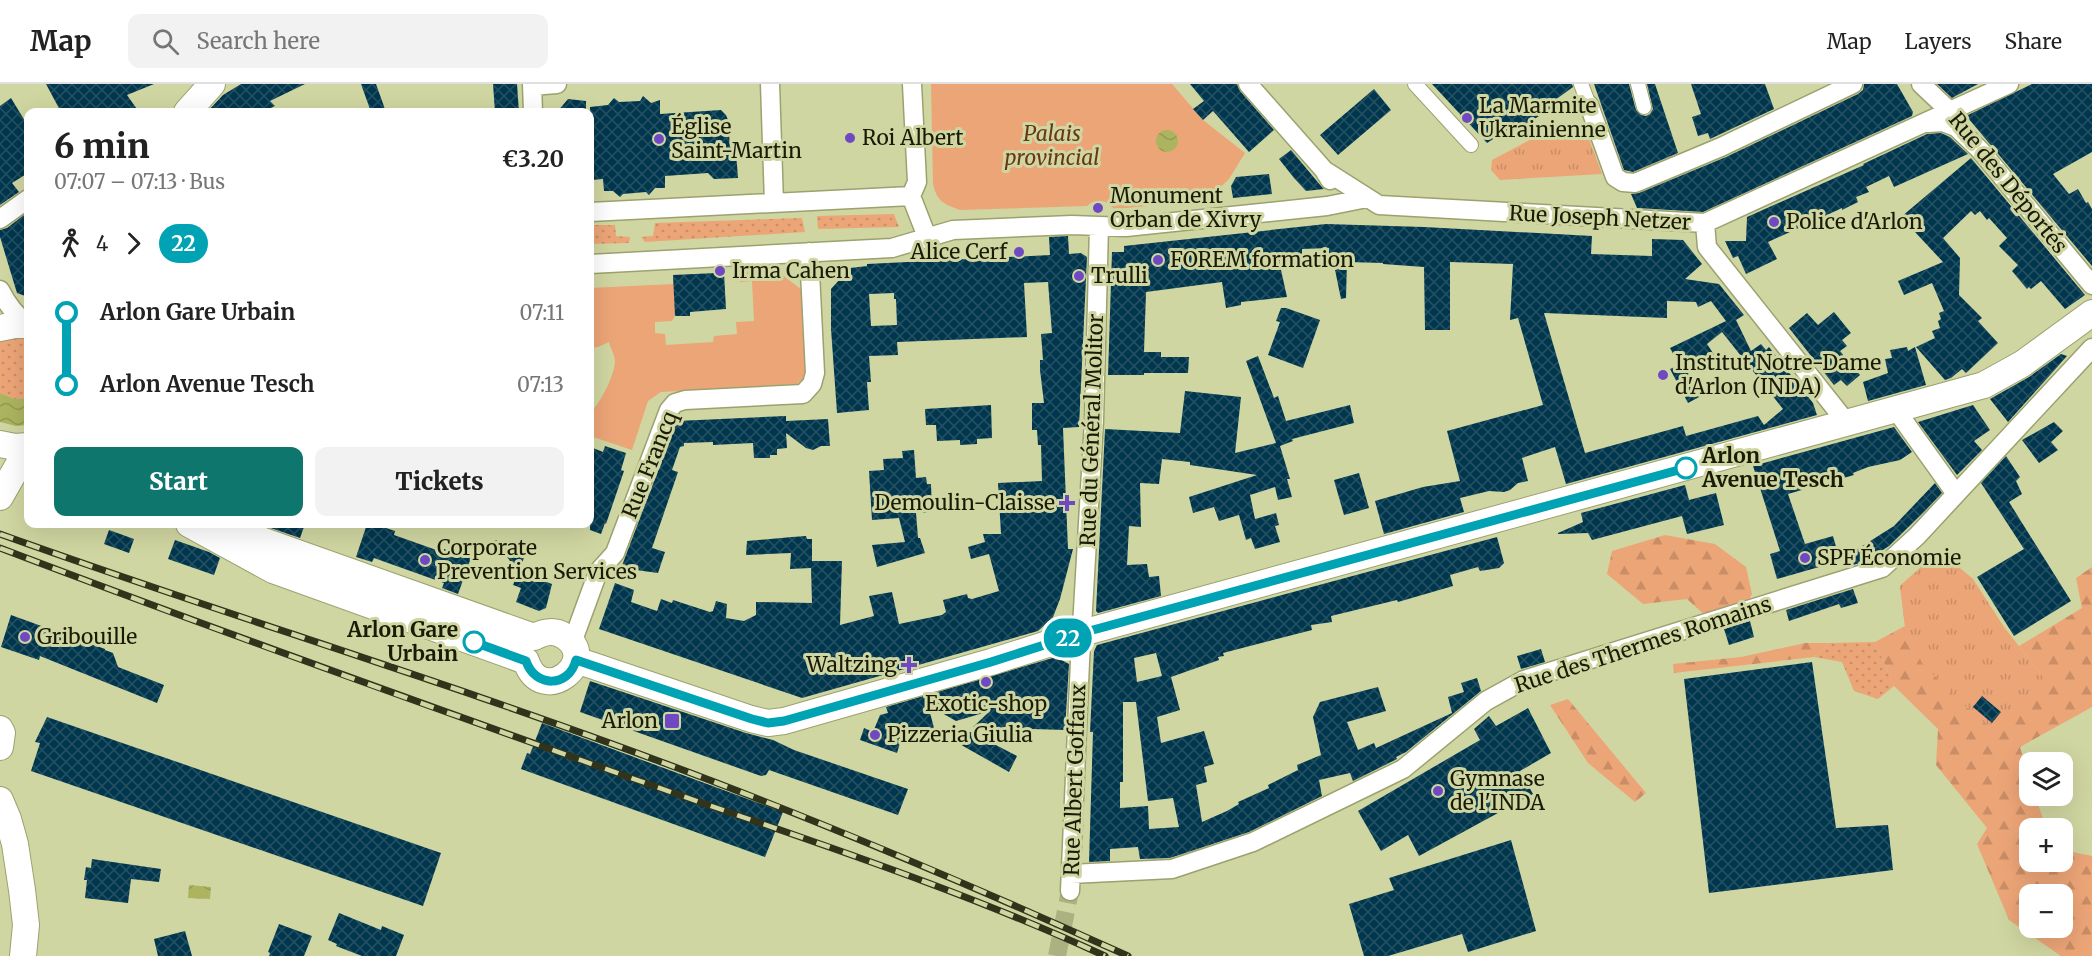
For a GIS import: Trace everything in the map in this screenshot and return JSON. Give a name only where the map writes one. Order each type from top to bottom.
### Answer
[{"type":"main road","points":[[191,108],[212,84]]},
{"type":"main road","points":[[574,651],[752,719],[768,723],[784,721],[1082,633],[1984,385],[2022,364],[2082,320]]},
{"type":"main road","points":[[0,328],[24,325]]},
{"type":"main road","points":[[0,444],[24,447]]},
{"type":"main road","points":[[0,496],[24,454]]},
{"type":"main road","points":[[0,483],[0,496]]},
{"type":"main road","points":[[196,528],[273,570],[526,661],[529,668],[539,678],[554,681],[567,675],[572,669],[574,651],[568,638],[555,631],[548,631],[534,637],[227,528]]},
{"type":"main road","points":[[0,729],[2,743],[0,747]]},
{"type":"main road","points":[[0,800],[15,844],[26,925],[23,956]]},
{"type":"main road","points":[[0,832],[19,874]]},
{"type":"street","points":[[533,108],[532,85],[557,84]]},
{"type":"street","points":[[770,84],[774,203]]},
{"type":"street","points":[[912,84],[917,182],[911,196],[927,237]]},
{"type":"street","points":[[1248,84],[1324,170],[1334,185],[1334,196],[1328,206]]},
{"type":"street","points":[[1415,84],[1471,145]]},
{"type":"street","points":[[1581,84],[1615,182],[1635,183],[1721,147],[1853,84]]},
{"type":"street","points":[[1638,84],[1644,106]]},
{"type":"street","name":"Rue des Déportés","points":[[1921,84],[1978,140],[1980,150],[2092,285]]},
{"type":"street","name":"Rue Joseph Netzer","points":[[1324,170],[1380,205],[1705,223],[2009,84]]},
{"type":"street","name":"Rue Joseph Netzer","points":[[1921,124],[1942,122],[1956,127],[1980,150]]},
{"type":"street","points":[[594,212],[911,196]]},
{"type":"street","name":"Rue Joseph Netzer","points":[[594,264],[892,248],[953,230],[1072,225],[1126,227],[1328,206],[1367,198]]},
{"type":"street","points":[[0,219],[24,202]]},
{"type":"street","points":[[1705,223],[1707,247],[1847,423]]},
{"type":"street","name":"Rue du Général Molitor","points":[[1082,633],[1094,420],[1099,226]]},
{"type":"street","name":"Rue Francq","points":[[574,651],[594,580],[603,564],[615,553],[651,454],[669,410],[675,403],[685,400],[803,394],[812,384],[815,373],[809,252]]},
{"type":"street","points":[[0,290],[5,301],[24,321]]},
{"type":"street","points":[[2082,320],[2091,339],[2091,348]]},
{"type":"street","name":"Rue des Thermes Romains","points":[[1071,882],[1172,869],[1253,842],[1403,769],[1486,701],[1524,680],[1882,568],[1913,540],[2091,348]]},
{"type":"street","points":[[1896,410],[1956,494]]},
{"type":"street","name":"Rue Albert Goffaux","points":[[1071,882],[1082,633]]},
{"type":"green space","name":"Palais provincial","points":[[931,84],[1172,84],[1203,120],[1245,153],[1229,179],[1206,201],[1114,209],[1108,203],[1101,201],[1087,206],[960,210],[942,201],[933,184]]},
{"type":"green space","points":[[1560,124],[1589,139],[1602,174],[1500,180],[1491,170],[1492,160]]},
{"type":"green space","points":[[894,214],[899,227],[818,229],[817,216]]},
{"type":"green space","points":[[802,218],[805,232],[645,242],[641,237],[653,236],[655,223]]},
{"type":"green space","points":[[594,225],[615,225],[616,236],[630,237],[629,243],[594,244]]},
{"type":"green space","points":[[776,270],[802,290],[806,376],[797,384],[661,392],[648,401],[632,450],[594,437],[594,408],[606,389],[615,361],[609,342],[594,348],[594,288],[674,284],[675,316],[672,321],[655,322],[655,333],[665,334],[666,345],[713,342],[714,336],[737,334],[736,322],[754,321],[752,281],[740,282],[739,272]]},
{"type":"green space","points":[[24,337],[24,398],[15,399],[0,393],[0,340]]},
{"type":"green space","points":[[1665,535],[1715,544],[1746,567],[1752,594],[1746,605],[1708,618],[1687,599],[1643,604],[1607,574],[1612,551]]},
{"type":"green space","points":[[1939,551],[1973,579],[1987,626],[2044,678],[2019,646],[2082,608],[2076,578],[2092,567],[2092,707],[2020,747],[2019,806],[2039,806],[2043,818],[2019,818],[2019,872],[2073,872],[2073,852],[2092,856],[2092,956],[2061,956],[2035,938],[2073,938],[2073,884],[2019,884],[2019,927],[2009,920],[1977,844],[1987,828],[1936,765],[1938,729],[1894,686],[1875,642],[1905,626],[1900,586]]},
{"type":"green space","points":[[1939,551],[1973,579],[2004,627],[2044,678],[1996,732],[1959,701],[1922,663],[1905,626],[1900,586]]},
{"type":"green space","points":[[1875,642],[1894,686],[1878,699],[1854,691],[1842,662],[1814,657],[1830,643]]},
{"type":"green space","points":[[1805,643],[1830,643],[1814,657],[1674,673],[1673,664],[1741,657]]},
{"type":"green space","points":[[1568,699],[1646,793],[1635,802],[1588,763],[1550,705]]},
{"type":"water","points":[[1163,130],[1171,130],[1178,137],[1178,145],[1171,152],[1163,152],[1156,145],[1156,137]]},
{"type":"water","points":[[0,393],[15,399],[24,398],[24,425],[0,422]]},
{"type":"water","points":[[189,885],[211,887],[210,899],[188,898]]},
{"type":"building","points":[[46,84],[154,84],[127,95],[136,108],[59,108]]},
{"type":"building","points":[[241,84],[305,84],[270,101],[275,106],[271,108],[211,108],[223,95]]},
{"type":"building","points":[[361,84],[376,84],[385,108],[370,108]]},
{"type":"building","points":[[493,84],[517,84],[519,108],[495,108]]},
{"type":"building","points":[[1190,84],[1237,84],[1240,91],[1274,130],[1249,152],[1213,111],[1203,120],[1193,109],[1204,101]]},
{"type":"building","points":[[1432,84],[1572,84],[1573,87],[1551,103],[1554,107],[1511,133],[1509,129],[1487,143]]},
{"type":"building","points":[[1594,84],[1629,84],[1636,110],[1646,116],[1653,109],[1647,84],[1655,84],[1678,153],[1633,172],[1624,170]]},
{"type":"building","points":[[1691,84],[1765,84],[1774,109],[1710,139],[1708,133],[1698,136],[1692,117],[1701,114]]},
{"type":"building","points":[[1864,84],[1897,84],[1913,112],[1912,116],[1703,212],[1637,208],[1631,194],[1639,193],[1726,157],[1858,94],[1863,90]]},
{"type":"building","points":[[1937,84],[1978,84],[1952,98]]},
{"type":"building","points":[[2032,84],[2092,84],[2092,152],[2053,174],[2069,194],[2078,189],[2092,209],[2092,266],[1968,118],[1968,115]]},
{"type":"building","points":[[1374,89],[1391,110],[1338,155],[1320,135]]},
{"type":"building","name":"Église Saint-Martin","points":[[643,96],[651,103],[660,100],[660,114],[721,110],[728,120],[730,147],[736,152],[738,178],[714,179],[708,173],[665,176],[665,188],[655,188],[649,195],[646,192],[623,194],[620,197],[613,191],[604,191],[603,179],[594,180],[594,108],[590,107],[608,105],[614,98],[619,102],[640,101]]},
{"type":"building","points":[[11,98],[24,119],[24,176],[12,183],[19,192],[0,205],[0,106]]},
{"type":"building","points":[[568,99],[586,101],[586,108],[560,108]]},
{"type":"building","points":[[1941,133],[1950,137],[1968,154],[1894,187],[1889,176],[1866,187],[1869,192],[1856,197],[1858,202],[1768,242],[1777,259],[1746,274],[1738,256],[1733,258],[1725,241],[1746,241],[1747,217],[1927,134]]},
{"type":"building","points":[[1291,150],[1324,189],[1306,191],[1294,178],[1279,159]]},
{"type":"building","points":[[1971,158],[2085,295],[2065,309],[2041,281],[2031,289],[2029,287],[2027,289],[2012,271],[2018,265],[1999,246],[2007,238],[1980,211],[1975,215],[1971,211],[1943,238],[1960,258],[1959,295],[1982,318],[1978,321],[1998,343],[1966,373],[1962,369],[1945,380],[1916,347],[1935,338],[1932,331],[1940,328],[1939,313],[1944,311],[1932,283],[1904,295],[1898,281],[1943,262],[1901,217]]},
{"type":"building","points":[[1269,174],[1272,194],[1233,198],[1231,186],[1236,177]]},
{"type":"building","points":[[24,215],[24,296],[17,293],[0,237],[0,230],[7,228]]},
{"type":"building","points":[[1326,224],[1592,236],[1591,254],[1652,256],[1652,239],[1683,240],[1702,264],[1685,279],[1719,284],[1744,315],[1736,320],[1751,351],[1761,344],[1766,350],[1769,347],[1813,403],[1817,415],[1566,484],[1555,447],[1522,458],[1528,481],[1518,483],[1504,492],[1489,491],[1460,498],[1464,512],[1384,534],[1375,501],[1423,487],[1460,481],[1447,431],[1543,405],[1518,318],[1510,320],[1513,264],[1450,262],[1450,330],[1425,330],[1424,267],[1347,262],[1346,298],[1341,299],[1333,260],[1329,260],[1329,248],[1302,249],[1302,259],[1279,261],[1287,297],[1241,302],[1241,305],[1226,308],[1222,282],[1146,292],[1144,352],[1161,352],[1161,357],[1189,357],[1188,373],[1108,375],[1112,252],[1124,252],[1124,246]],"holes":[[[1667,301],[1696,302],[1698,307],[1711,301],[1726,321],[1670,348],[1679,365],[1670,369],[1688,403],[1701,396],[1688,373],[1717,359],[1707,344],[1722,332],[1783,409],[1764,425],[1758,416],[1686,436],[1683,426],[1585,453],[1544,313],[1667,318]]]},
{"type":"building","points":[[1068,236],[1069,254],[1081,253],[1087,257],[1079,427],[1063,428],[1068,549],[1073,549],[1053,617],[1038,631],[802,698],[599,629],[615,583],[634,590],[631,602],[657,611],[661,599],[672,603],[673,600],[710,612],[713,611],[716,601],[727,604],[726,618],[744,621],[756,615],[756,602],[812,603],[811,568],[790,569],[791,553],[746,555],[747,541],[806,536],[807,539],[812,539],[812,561],[842,561],[840,625],[874,616],[869,596],[892,592],[899,624],[942,615],[946,612],[943,600],[967,594],[968,598],[972,599],[999,591],[989,554],[971,559],[968,547],[985,542],[983,534],[1001,534],[998,483],[1042,481],[1041,445],[1038,445],[1037,430],[1032,430],[1032,403],[1044,403],[1040,370],[1040,360],[1043,360],[1041,334],[1052,333],[1048,282],[1024,283],[1027,337],[897,342],[898,355],[869,356],[871,382],[867,382],[869,410],[837,413],[831,329],[831,289],[850,268],[867,266],[867,264],[1050,255],[1049,237]],"holes":[[[894,293],[894,299],[896,299],[897,325],[871,326],[869,294]]]},
{"type":"building","points":[[724,273],[726,309],[690,312],[690,316],[675,316],[673,275]]},
{"type":"building","points":[[1281,308],[1320,320],[1303,368],[1268,355],[1280,322],[1276,321]]},
{"type":"building","points":[[1834,312],[1851,333],[1842,340],[1847,346],[1840,351],[1860,375],[1847,386],[1841,380],[1834,385],[1789,328],[1807,313],[1818,325]]},
{"type":"building","points":[[1907,347],[1908,351],[1915,347],[1926,385],[1868,401],[1863,382],[1888,373],[1885,359],[1892,358],[1890,350]]},
{"type":"building","points":[[2061,354],[2067,356],[2008,422],[1990,399],[2029,377]]},
{"type":"building","points":[[1258,356],[1274,398],[1278,396],[1286,421],[1350,405],[1354,423],[1292,439],[1293,441],[1280,446],[1290,479],[1287,479],[1292,497],[1278,500],[1275,487],[1250,495],[1255,519],[1276,513],[1279,525],[1275,526],[1280,542],[1255,549],[1251,538],[1246,540],[1239,515],[1219,521],[1214,507],[1193,513],[1189,497],[1257,475],[1162,459],[1159,484],[1140,483],[1141,527],[1129,526],[1127,565],[1147,564],[1149,577],[1159,576],[1161,596],[1098,613],[1096,611],[1105,429],[1180,433],[1185,391],[1241,397],[1235,453],[1276,443],[1246,361]]},
{"type":"building","points":[[991,405],[992,438],[977,439],[977,444],[960,445],[960,440],[937,441],[936,425],[926,425],[925,409]]},
{"type":"building","points":[[1973,405],[1990,430],[1974,441],[1982,450],[1957,475],[1918,422]]},
{"type":"building","points":[[786,416],[786,421],[828,419],[830,446],[821,446],[813,450],[806,448],[786,433],[787,448],[777,449],[777,455],[770,455],[770,458],[754,458],[753,443],[713,445],[713,442],[684,443],[684,446],[680,447],[672,470],[678,472],[652,548],[665,552],[658,573],[621,568],[677,421]]},
{"type":"building","points":[[2054,422],[2063,431],[2051,442],[2058,450],[2039,463],[2022,440]]},
{"type":"building","points":[[1894,427],[1912,452],[1900,460],[1868,467],[1853,473],[1854,475],[1788,494],[1805,544],[1833,536],[1840,561],[1777,579],[1770,554],[1780,551],[1753,466]]},
{"type":"building","points":[[605,446],[626,453],[621,470],[624,471],[601,534],[590,528],[594,528],[594,448],[603,452]]},
{"type":"building","points":[[914,450],[916,478],[926,477],[927,484],[931,484],[932,512],[916,513],[918,538],[920,538],[925,553],[877,567],[872,545],[905,542],[899,518],[872,520],[869,471],[884,470],[883,459],[903,458],[902,451]]},
{"type":"building","points":[[2006,456],[2020,477],[2016,481],[2022,494],[2009,502],[2071,601],[2014,636],[1977,577],[2024,549],[1981,483]]},
{"type":"building","points":[[1359,473],[1369,508],[1344,515],[1334,480]]},
{"type":"building","points":[[1935,483],[1942,493],[1925,511],[1889,546],[1866,561],[1853,565],[1848,555],[1894,526]]},
{"type":"building","points":[[1685,485],[1689,500],[1716,493],[1724,525],[1687,534],[1682,516],[1592,540],[1588,533],[1558,534],[1583,522],[1581,513]]},
{"type":"building","points":[[271,528],[304,528],[300,538]]},
{"type":"building","name":"Corporate Prevention Services","points":[[366,528],[386,528],[395,531],[394,535],[442,552],[444,549],[471,558],[458,594],[442,588],[444,583],[374,558],[372,562],[356,557]]},
{"type":"building","points":[[109,530],[134,539],[129,553],[104,544]]},
{"type":"building","points":[[1497,537],[1504,563],[1499,568],[1480,571],[1478,567],[1450,575],[1453,586],[1398,602],[1397,600],[1331,616],[1332,622],[1311,625],[1312,630],[1223,653],[1224,656],[1218,657],[1219,660],[1171,677],[1180,710],[1157,717],[1161,743],[1204,731],[1214,764],[1204,767],[1207,782],[1196,785],[1202,822],[1269,788],[1268,785],[1298,770],[1297,765],[1321,755],[1313,717],[1320,702],[1378,687],[1386,711],[1347,722],[1358,750],[1374,743],[1376,748],[1452,713],[1448,697],[1464,692],[1461,683],[1477,678],[1481,691],[1406,752],[1396,757],[1397,759],[1353,781],[1350,773],[1319,780],[1322,796],[1249,832],[1170,858],[1140,859],[1138,847],[1110,849],[1110,861],[1089,862],[1093,732],[1090,732],[1094,651],[1097,645]],"holes":[[[1156,653],[1162,676],[1137,682],[1134,658]],[[1123,702],[1136,702],[1148,801],[1173,798],[1179,827],[1149,829],[1148,806],[1120,808],[1120,782],[1123,782]]]},
{"type":"building","points":[[175,540],[220,558],[214,575],[168,559]]},
{"type":"building","points":[[495,540],[526,551],[521,567],[510,561]]},
{"type":"building","points":[[518,572],[552,584],[546,608],[539,611],[516,602],[521,588],[513,585]]},
{"type":"building","points":[[1853,589],[1858,603],[1841,608],[1839,604],[1789,621],[1786,610]]},
{"type":"building","points":[[11,615],[113,653],[118,667],[164,685],[157,703],[40,656],[39,660],[1,647]]},
{"type":"building","points":[[1750,621],[1754,637],[1729,645],[1724,629]]},
{"type":"building","points":[[1541,649],[1545,662],[1521,669],[1517,656]]},
{"type":"building","points":[[1056,657],[1069,664],[1065,730],[973,727],[990,711],[956,721],[928,705],[934,728],[922,731],[915,728],[905,745],[900,743],[897,753],[860,740],[864,728],[873,732],[880,715],[888,713],[886,707]]},
{"type":"building","points":[[1812,662],[1836,828],[1888,825],[1893,870],[1709,893],[1684,679]]},
{"type":"building","points":[[590,681],[773,740],[794,750],[908,789],[898,815],[769,770],[766,775],[761,776],[580,712]]},
{"type":"building","points":[[1982,696],[2001,712],[1992,723],[1973,707]]},
{"type":"building","name":"Gymnase de l'INDA","points":[[1528,708],[1551,753],[1520,771],[1533,794],[1419,856],[1408,835],[1381,851],[1358,811],[1480,740],[1474,729],[1489,716],[1496,726]]},
{"type":"building","points":[[47,717],[441,853],[423,906],[31,771],[40,743],[35,742]]},
{"type":"building","points":[[542,723],[783,812],[765,857],[521,769],[527,753],[530,754]]},
{"type":"building","points":[[968,732],[1017,756],[1009,772],[956,742]]},
{"type":"building","points":[[1511,840],[1536,931],[1468,952],[1462,934],[1388,956],[1364,956],[1349,904],[1394,890],[1389,878]]},
{"type":"building","points":[[92,859],[161,869],[159,882],[131,879],[128,903],[85,898],[86,867],[91,868]]},
{"type":"building","points":[[339,913],[381,930],[382,926],[404,935],[396,956],[362,956],[336,946],[337,944],[328,940]]},
{"type":"building","points":[[279,924],[312,936],[304,956],[269,956],[268,952]]},
{"type":"building","points":[[185,931],[192,956],[158,956],[154,939]]},
{"type":"tunnel","points":[[1057,956],[1070,891]]},
{"type":"railway","points":[[0,534],[499,704],[664,763],[897,855],[1128,956]]},
{"type":"railway","points":[[0,548],[407,698],[937,886],[1050,931],[1105,956]]},
{"type":"bus line","name":"22","points":[[474,642],[526,661],[533,674],[546,681],[554,681],[567,675],[576,660],[752,719],[768,723],[784,721],[991,662],[1082,633],[1686,468]]},
{"type":"place","name":"La Marmite Ukrainienne","points":[[1467,118]]},
{"type":"place","name":"Roi Albert","points":[[850,138]]},
{"type":"place","name":"Église Saint-Martin","points":[[659,139]]},
{"type":"place","name":"Monument Orban de Xivry","points":[[1098,208]]},
{"type":"place","name":"Police d'Arlon","points":[[1774,222]]},
{"type":"place","name":"Alice Cerf","points":[[1019,252]]},
{"type":"place","name":"FOREM formation","points":[[1158,260]]},
{"type":"place","name":"Irma Cahen","points":[[720,271]]},
{"type":"place","name":"Trulli","points":[[1079,276]]},
{"type":"place","name":"Institut Notre-Dame d'Arlon (INDA)","points":[[1663,375]]},
{"type":"place","name":"Arlon Avenue Tesch","points":[[1686,468]]},
{"type":"place","name":"Demoulin-Claisse","points":[[1067,503]]},
{"type":"place","name":"SPF Économie","points":[[1805,558]]},
{"type":"place","name":"Corporate Prevention Services","points":[[425,560]]},
{"type":"place","name":"Gribouille","points":[[25,637]]},
{"type":"place","name":"Arlon Gare Urbain","points":[[474,642]]},
{"type":"place","name":"Waltzing","points":[[909,665]]},
{"type":"place","name":"Exotic-shop","points":[[986,682]]},
{"type":"place","name":"Arlon","points":[[672,721]]},
{"type":"place","name":"Pizzeria Giulia","points":[[875,735]]},
{"type":"place","name":"Gymnase de l'INDA","points":[[1438,791]]}]
